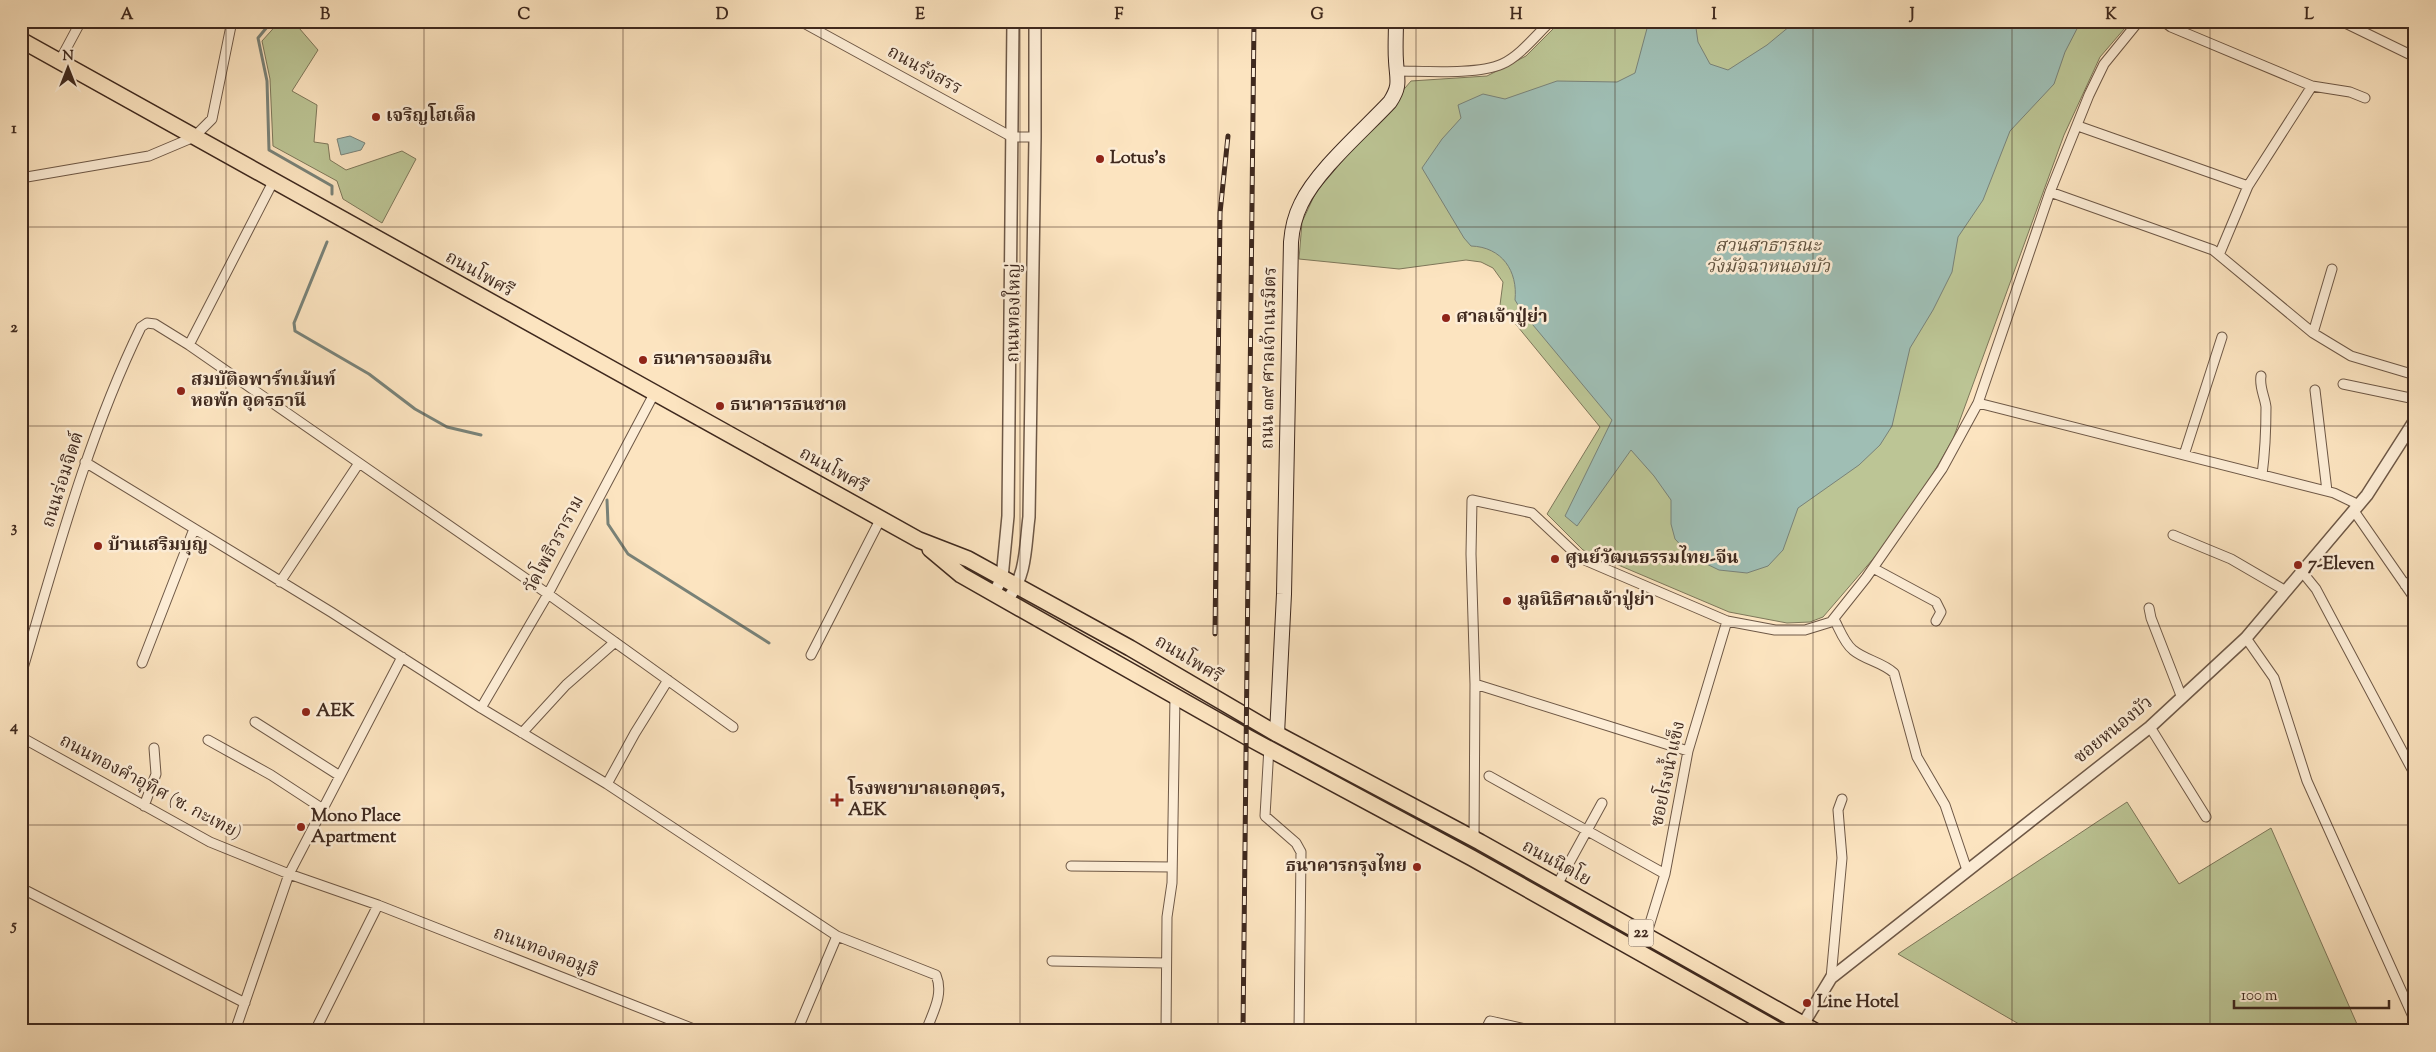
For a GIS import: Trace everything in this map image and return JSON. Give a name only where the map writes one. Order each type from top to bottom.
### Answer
[{"type":"main road","name":"ถนน ๓๙ ศาลเจ้าเนรมิตร","points":[[1277,734],[1284,594],[1290,242],[1301,204],[1318,178],[1390,102],[1396,93],[1399,80],[1397,71],[1396,21]]},
{"type":"main road","name":"ถนนโพศรี","points":[[21,40],[919,540],[968,559],[1144,655],[1277,734]]},
{"type":"main road","name":"ถนนโพศรี","points":[[919,540],[961,575],[1046,621],[1247,737],[1269,747]]},
{"type":"main road","points":[[961,575],[968,584],[1020,612],[1046,621]]},
{"type":"main road","points":[[1269,747],[1277,734]]},
{"type":"main road","name":"ถนนนิตโย","points":[[1277,734],[1477,841],[1806,1028]]},
{"type":"main road","name":"ถนนนิตโย","points":[[1269,747],[1472,858],[1779,1031]]},
{"type":"street","points":[[59,62],[81,21]]},
{"type":"street","points":[[21,178],[148,156],[194,137],[212,119],[232,21]]},
{"type":"street","name":"ถนนรังสรร","points":[[800,21],[1012,137],[1035,137]]},
{"type":"street","name":"ถนนทองใหญ่","points":[[1000,596],[1008,516],[1013,21]]},
{"type":"street","name":"ถนนทองใหญ่","points":[[1000,596],[1017,587],[1022,575],[1029,517],[1035,21]]},
{"type":"street","points":[[1397,71],[1437,72],[1495,67],[1510,60],[1552,21]]},
{"type":"street","points":[[1477,841],[1471,554],[1472,500],[1532,513],[1580,558],[1727,621],[1775,630],[1805,630],[1832,622],[1873,568],[1942,469],[1978,403],[2050,192],[2104,64],[2139,21]]},
{"type":"street","points":[[2163,21],[2171,27],[2312,86],[2350,92],[2365,98]]},
{"type":"street","points":[[2341,21],[2415,57]]},
{"type":"street","points":[[2219,255],[2248,186],[2312,86]]},
{"type":"street","points":[[2078,126],[2248,186]]},
{"type":"street","points":[[274,180],[189,345],[548,594],[733,727]]},
{"type":"street","points":[[2050,192],[2213,250],[2313,333],[2351,356],[2415,375]]},
{"type":"street","points":[[2313,333],[2332,268]]},
{"type":"street","name":"ถนนร่อมจิตต์","points":[[21,675],[85,462],[116,379],[141,327],[147,323],[155,324],[189,345]]},
{"type":"street","points":[[2184,455],[2222,336]]},
{"type":"street","points":[[2261,376],[2261,386],[2266,404],[2266,436],[2262,474]]},
{"type":"street","points":[[2343,384],[2415,399]]},
{"type":"street","points":[[2315,390],[2326,491]]},
{"type":"street","name":"วัดโพธิวราราม","points":[[481,708],[548,594],[654,394]]},
{"type":"street","points":[[1978,403],[2326,491],[2357,508],[2415,599]]},
{"type":"street","name":"ซอยหนองบัว","points":[[1806,1028],[1831,978],[2150,727],[2246,638],[2357,508],[2415,420]]},
{"type":"street","points":[[85,462],[607,784],[837,936],[936,975],[940,985],[939,997],[926,1031]]},
{"type":"street","points":[[280,582],[359,462]]},
{"type":"street","points":[[1008,516],[1029,517]]},
{"type":"street","points":[[811,655],[881,518]]},
{"type":"street","points":[[142,663],[194,529]]},
{"type":"street","points":[[2173,536],[2231,559],[2286,591]]},
{"type":"street","points":[[1873,568],[1936,602],[1941,612],[1936,621]]},
{"type":"street","points":[[2303,573],[2316,588],[2415,775]]},
{"type":"street","points":[[2405,585],[2415,578]]},
{"type":"street","points":[[2149,608],[2151,618],[2182,698]]},
{"type":"street","points":[[1834,618],[1851,648],[1861,656],[1886,666],[1894,674],[1917,757],[1944,805],[1967,870]]},
{"type":"street","name":"ซอยโรงน้ำแข็ง","points":[[1646,936],[1665,874],[1688,751],[1727,621]]},
{"type":"street","points":[[2246,638],[2274,678],[2307,782],[2411,1002],[2415,1021]]},
{"type":"street","points":[[522,733],[566,685],[592,660],[606,652],[615,642]]},
{"type":"street","points":[[235,1031],[289,874],[402,657]]},
{"type":"street","points":[[607,784],[635,732],[668,680]]},
{"type":"street","points":[[1475,684],[1688,751]]},
{"type":"street","points":[[1166,1031],[1167,916],[1172,867],[1175,696]]},
{"type":"street","points":[[255,722],[340,776]]},
{"type":"street","points":[[2150,727],[2206,817]]},
{"type":"street","name":"ถนนทองคำอุทิศ (ซ. กะเทย)","points":[[21,737],[210,842],[289,874],[378,905]]},
{"type":"street","points":[[208,740],[271,775],[323,809]]},
{"type":"street","points":[[1269,747],[1266,816],[1296,843],[1301,852],[1300,1031]]},
{"type":"street","points":[[144,806],[156,774],[154,748]]},
{"type":"street","points":[[1489,776],[1665,874]]},
{"type":"street","points":[[1831,978],[1842,858],[1838,810],[1842,799]]},
{"type":"street","points":[[1556,886],[1602,803]]},
{"type":"street","points":[[1070,866],[1172,867]]},
{"type":"street","points":[[21,888],[245,1002]]},
{"type":"street","points":[[315,1031],[378,905]]},
{"type":"street","name":"ถนนทองคอมูธิ","points":[[378,905],[699,1031]]},
{"type":"street","points":[[797,1031],[837,936]]},
{"type":"street","points":[[1052,961],[1166,963]]},
{"type":"street","points":[[1485,1031],[1490,1021],[1534,1031]]},
{"type":"green space","points":[[280,21],[293,21],[318,50],[292,91],[317,105],[314,142],[328,144],[330,160],[346,170],[402,151],[416,159],[382,223],[343,199],[337,181],[273,146],[270,79],[262,41]]},
{"type":"green space","name":"สวนสาธารณะ วังมัจฉาหนองบัว","points":[[1561,21],[2131,21],[2100,57],[2064,135],[1953,439],[1920,496],[1879,552],[1823,617],[1810,622],[1787,623],[1729,612],[1583,550],[1547,514],[1600,427],[1500,305],[1503,282],[1493,268],[1481,262],[1466,260],[1399,269],[1299,259],[1302,222],[1316,192],[1411,81],[1487,76],[1526,56]]},
{"type":"green space","points":[[2127,802],[2179,884],[2271,828],[2360,1031],[2031,1031],[1898,954]]},
{"type":"water","name":"สวนสาธารณะ วังมัจฉาหนองบัว","points":[[1649,21],[1695,21],[1698,42],[1710,64],[1728,70],[1767,45],[1796,21],[2081,21],[2065,52],[2054,84],[2010,131],[1983,200],[1958,237],[1952,272],[1933,310],[1910,348],[1892,426],[1880,445],[1859,465],[1798,508],[1783,550],[1768,566],[1747,573],[1719,570],[1692,557],[1675,539],[1671,524],[1671,500],[1654,476],[1631,450],[1577,526],[1565,516],[1612,420],[1523,313],[1515,300],[1514,279],[1506,262],[1491,251],[1482,247],[1471,246],[1464,238],[1422,168],[1442,139],[1461,118],[1458,105],[1483,94],[1505,99],[1557,81],[1617,82],[1635,73]]},
{"type":"water","points":[[350,136],[365,143],[361,150],[341,155],[337,139]]},
{"type":"waterway","points":[[272,21],[258,38],[267,81],[269,150],[332,186],[332,194]]},
{"type":"waterway","points":[[327,242],[294,323],[295,331],[369,374],[415,409],[447,427],[481,435]]},
{"type":"waterway","points":[[607,500],[608,524],[628,554],[769,643]]},
{"type":"railway","points":[[1243,1031],[1254,21]]},
{"type":"railway","points":[[1215,634],[1220,213],[1228,136]]},
{"type":"place","name":"เจริญโฮเต็ล","points":[[376,117]]},
{"type":"place","name":"Lotus's","points":[[1100,159]]},
{"type":"place","name":"ศาลเจ้าปู่ย่า","points":[[1446,318]]},
{"type":"place","name":"ธนาคารออมสิน","points":[[643,360]]},
{"type":"place","name":"สมบัติอพาร์ทเม้นท์ หอพัก อุดรธานี","points":[[181,391]]},
{"type":"place","name":"ธนาคารธนชาต","points":[[720,406]]},
{"type":"place","name":"บ้านเสริมบุญ","points":[[98,546]]},
{"type":"place","name":"ศูนย์วัฒนธรรมไทย-จีน","points":[[1555,559]]},
{"type":"place","name":"7-Eleven","points":[[2298,565]]},
{"type":"place","name":"มูลนิธิศาลเจ้าปู่ย่า","points":[[1507,601]]},
{"type":"place","name":"AEK","points":[[306,712]]},
{"type":"place","name":"โรงพยาบาลเอกอุดร, AEK","points":[[837,800]]},
{"type":"place","name":"Mono Place Apartment","points":[[301,827]]},
{"type":"place","name":"ธนาคารกรุงไทย","points":[[1417,867]]},
{"type":"place","name":"Line Hotel","points":[[1807,1003]]}]
